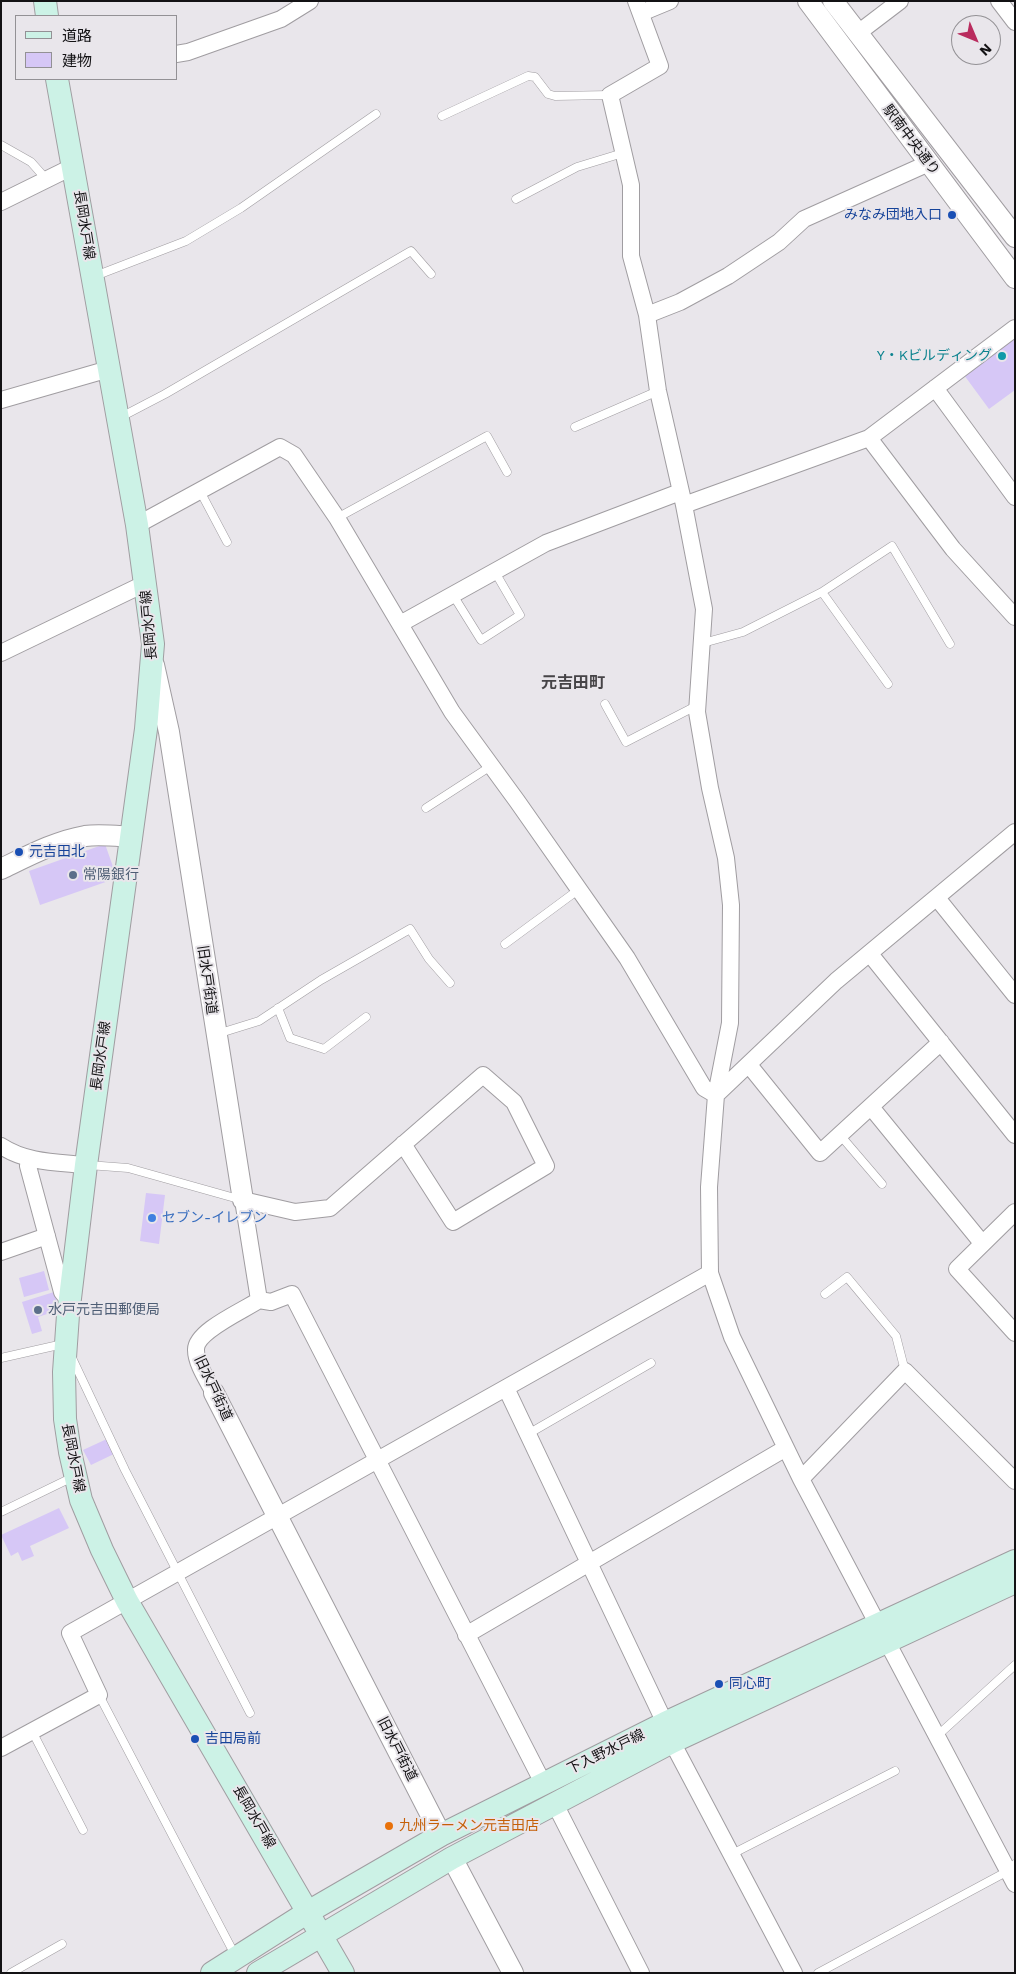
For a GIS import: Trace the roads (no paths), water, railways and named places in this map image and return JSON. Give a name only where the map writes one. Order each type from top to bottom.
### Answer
[{"type":"main road","points":[[45,1],[47,15]]},
{"type":"main road","name":"長岡水戸線","points":[[57,80],[137,525],[153,628],[153,664],[132,837],[86,1165],[70,1302],[66,1344],[65,1419],[75,1476],[82,1500],[102,1550],[127,1601],[342,1973]]},
{"type":"main road","name":"下入野水戸線","points":[[212,1973],[308,1912],[441,1835],[543,1784],[668,1732],[883,1632],[1015,1561]]},
{"type":"main road","name":"下入野水戸線","points":[[883,1632],[1015,1582]]},
{"type":"main road","name":"下入野水戸線","points":[[258,1973],[320,1934],[452,1858],[555,1804],[668,1732]]},
{"type":"street","points":[[178,54],[188,52],[281,19],[310,1]]},
{"type":"street","points":[[670,1],[638,7],[660,66],[610,95],[631,185],[631,256],[647,315],[658,391],[704,609],[698,706],[710,788],[726,858],[731,905],[730,1023],[716,1095],[709,1187],[710,1273],[732,1337],[801,1479],[1012,1873]]},
{"type":"street","name":"駅南中央通り","points":[[808,1],[1015,278]]},
{"type":"street","name":"駅南中央通り","points":[[833,1],[1015,237]]},
{"type":"street","points":[[858,34],[900,1]]},
{"type":"street","points":[[999,1],[1015,22]]},
{"type":"street","points":[[647,315],[680,302],[728,276],[779,242],[804,219],[930,163]]},
{"type":"street","points":[[1,202],[74,166]]},
{"type":"street","points":[[400,624],[546,543],[869,438],[1015,328]]},
{"type":"street","points":[[1,400],[109,369]]},
{"type":"street","points":[[935,388],[1015,497]]},
{"type":"street","points":[[869,438],[954,549],[1012,608]]},
{"type":"street","points":[[137,525],[280,447],[294,455],[337,518],[452,712],[627,958],[704,1088],[716,1095]]},
{"type":"street","points":[[1,653],[146,583]]},
{"type":"street","name":"旧水戸街道","points":[[153,664],[171,743],[215,1034],[259,1300],[206,1332],[198,1340],[195,1348],[197,1359],[441,1835]]},
{"type":"street","points":[[716,1095],[836,981],[1015,832]]},
{"type":"street","points":[[1,869],[36,853],[84,836],[132,837]]},
{"type":"street","points":[[937,898],[1015,995]]},
{"type":"street","points":[[870,954],[1014,1131]]},
{"type":"street","points":[[749,1065],[820,1153],[941,1042]]},
{"type":"street","points":[[243,1200],[294,1212],[330,1208],[403,1144],[483,1075],[514,1102],[546,1166],[453,1222],[403,1144]]},
{"type":"street","points":[[871,1107],[982,1243]]},
{"type":"street","points":[[1,1146],[16,1156],[29,1159],[86,1165]]},
{"type":"street","points":[[29,1159],[28,1166],[62,1292],[70,1302]]},
{"type":"street","points":[[1015,1212],[957,1269],[1015,1333]]},
{"type":"street","points":[[1,1252],[47,1236]]},
{"type":"street","points":[[1,1748],[99,1695],[70,1633],[710,1273]]},
{"type":"street","points":[[259,1300],[271,1302],[292,1294],[543,1784]]},
{"type":"street","points":[[801,1479],[905,1371],[1015,1481]]},
{"type":"street","points":[[506,1388],[668,1732],[794,1973]]},
{"type":"street","points":[[466,1635],[786,1448]]},
{"type":"street","points":[[555,1804],[642,1973]]},
{"type":"street","points":[[452,1858],[513,1973]]},
{"type":"lane","points":[[442,116],[528,76],[535,77],[548,94],[555,96],[610,95]]},
{"type":"lane","points":[[92,277],[186,241],[241,208],[376,114]]},
{"type":"lane","points":[[1,145],[31,162],[47,180]]},
{"type":"lane","points":[[516,199],[576,167],[624,153]]},
{"type":"lane","points":[[118,418],[166,394],[272,330],[411,251],[431,274]]},
{"type":"lane","points":[[575,427],[658,391]]},
{"type":"lane","points":[[337,518],[487,436],[507,472]]},
{"type":"lane","points":[[200,491],[227,542]]},
{"type":"lane","points":[[703,643],[743,632],[822,592],[892,546],[950,644]]},
{"type":"lane","points":[[453,595],[480,640],[520,614],[495,572]]},
{"type":"lane","points":[[822,592],[888,684]]},
{"type":"lane","points":[[605,704],[626,742],[698,706]]},
{"type":"lane","points":[[426,808],[491,766]]},
{"type":"lane","points":[[505,944],[578,890]]},
{"type":"lane","points":[[215,1034],[259,1021],[321,980],[410,929],[429,959],[450,983]]},
{"type":"lane","points":[[278,1008],[290,1038],[324,1049],[366,1017]]},
{"type":"lane","points":[[840,1135],[882,1184]]},
{"type":"lane","points":[[86,1165],[128,1168],[243,1200]]},
{"type":"lane","points":[[825,1294],[847,1277],[896,1336],[905,1371]]},
{"type":"lane","points":[[1,1358],[66,1344],[125,1470],[250,1713]]},
{"type":"lane","points":[[528,1434],[651,1363]]},
{"type":"lane","points":[[1,1512],[75,1476]]},
{"type":"lane","points":[[937,1736],[1015,1665]]},
{"type":"lane","points":[[99,1695],[236,1957]]},
{"type":"lane","points":[[32,1731],[82,1830]]},
{"type":"lane","points":[[732,1854],[895,1771]]},
{"type":"lane","points":[[818,1973],[1012,1873]]},
{"type":"lane","points":[[11,1973],[62,1944]]},
{"type":"place","name":"みなみ団地入口","points":[[952,215]]},
{"type":"place","name":"Y・Kビルディング","points":[[1002,356]]},
{"type":"place","name":"元吉田北","points":[[19,852]]},
{"type":"place","name":"常陽銀行","points":[[73,875]]},
{"type":"place","name":"セブン-イレブン","points":[[152,1218]]},
{"type":"place","name":"水戸元吉田郵便局","points":[[38,1310]]},
{"type":"place","name":"同心町","points":[[719,1684]]},
{"type":"place","name":"吉田局前","points":[[195,1739]]},
{"type":"place","name":"九州ラーメン元吉田店","points":[[389,1826]]},
{"type":"district","name":"元吉田町","points":[[573,683]]}]
